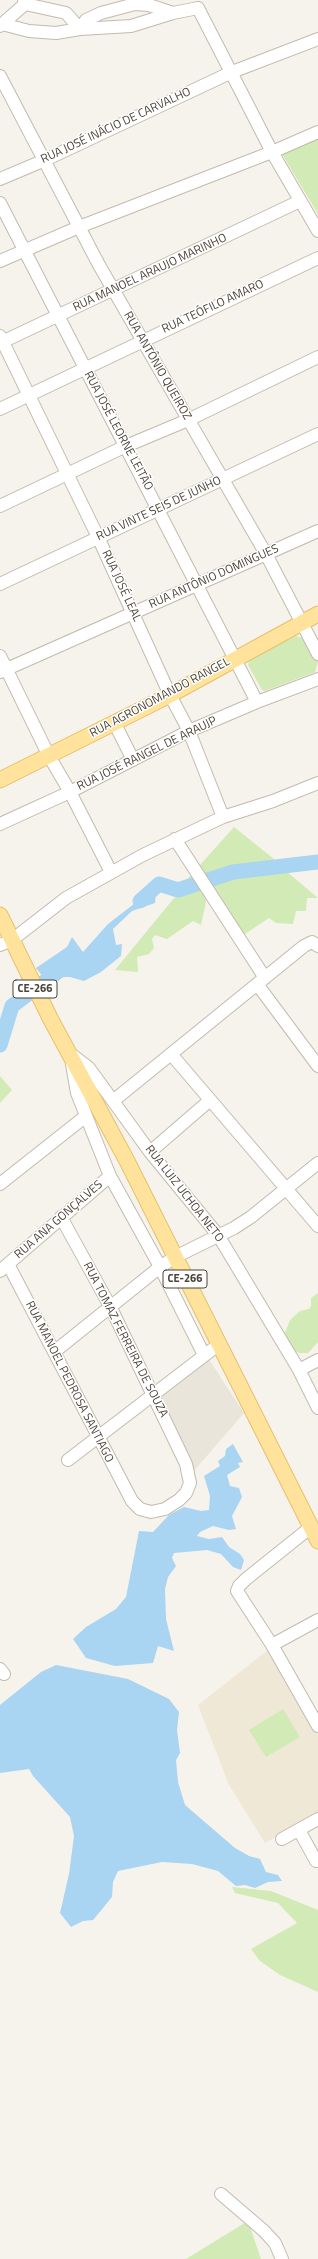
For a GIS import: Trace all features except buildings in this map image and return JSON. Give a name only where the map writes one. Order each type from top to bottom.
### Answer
[{"type":"main road","name":"RUA AGRONOMANDO RANGEL","points":[[0,780],[170,695],[318,614]]},
{"type":"main road","name":"CE-266","points":[[0,915],[6,942],[21,961],[70,1053],[318,1541]]},
{"type":"street","points":[[1,24],[25,2],[66,13],[80,29]]},
{"type":"street","points":[[80,29],[86,20],[101,13],[135,4],[149,5],[173,13]]},
{"type":"street","points":[[1,24],[42,32],[56,33],[80,29],[131,26],[199,4],[272,152],[318,231]]},
{"type":"street","name":"RUA JOSÉ INÁCIO DE CARVALHO","points":[[0,179],[45,160],[232,72],[318,39]]},
{"type":"street","name":"RUA ANTÔNIO QUEIROZ","points":[[0,76],[113,291],[224,479],[266,554],[318,654]]},
{"type":"street","points":[[0,262],[79,227],[272,152],[318,132]]},
{"type":"street","name":"RUA MANOEL ARAUJO MARINHO","points":[[1,341],[113,291],[300,201]]},
{"type":"street","name":"RUA JOSÉ LEORNE LEITÃO","points":[[0,203],[23,252],[159,509],[256,702]]},
{"type":"street","name":"RUA TEÓFILO AMARO","points":[[0,409],[142,340],[318,258]]},
{"type":"street","name":"RUA JOSÉ LEAL","points":[[1,341],[98,537],[170,695],[189,731],[223,817]]},
{"type":"street","points":[[0,506],[126,446],[188,420],[318,357]]},
{"type":"street","name":"RUA VINTE SEIS DE JUNHO","points":[[0,584],[318,434]]},
{"type":"street","name":"RUA ANTÔNIO DOMINGUES","points":[[3,671],[318,531]]},
{"type":"street","points":[[0,656],[3,671],[70,792],[111,872]]},
{"type":"street","name":"RUA JOSÉ RANGEL DE ARAUJP","points":[[0,824],[70,792],[189,731],[256,702],[318,680]]},
{"type":"street","points":[[114,724],[133,760]]},
{"type":"street","points":[[6,942],[66,898],[111,872],[175,839],[223,817],[273,802],[318,783]]},
{"type":"street","points":[[175,839],[261,981],[318,1066]]},
{"type":"street","points":[[113,1100],[308,943],[316,943],[318,946]]},
{"type":"street","name":"RUA LUIZ UCHOA NETO","points":[[70,1053],[89,1068],[150,1152],[218,1235],[299,1370],[318,1408]]},
{"type":"street","name":"RUA ANA GONÇALVES","points":[[4,1267],[61,1216],[110,1176],[77,1093],[70,1053]]},
{"type":"street","points":[[170,1054],[285,1190],[318,1226]]},
{"type":"street","points":[[150,1152],[209,1101]]},
{"type":"street","points":[[0,1184],[86,1116]]},
{"type":"street","points":[[54,1352],[111,1308],[160,1267],[175,1257],[251,1218],[318,1162]]},
{"type":"street","points":[[110,1176],[160,1267],[204,1355]]},
{"type":"street","name":"RUA TOMAZ FERREIRA DE SOUZA","points":[[61,1216],[111,1308],[186,1464],[190,1483],[186,1493],[179,1500],[165,1509],[151,1512],[140,1509],[132,1501]]},
{"type":"street","name":"RUA MANOEL PEDROSA SANTIAGO","points":[[4,1267],[54,1352],[97,1437],[132,1501]]},
{"type":"street","points":[[68,1460],[152,1393],[218,1345]]},
{"type":"street","points":[[299,1370],[318,1360]]},
{"type":"street","points":[[311,1527],[246,1579],[237,1589],[238,1593],[272,1645],[318,1726]]},
{"type":"street","points":[[272,1645],[318,1620]]},
{"type":"street","points":[[282,1839],[318,1819]]},
{"type":"street","points":[[298,1830],[316,1861]]},
{"type":"street","points":[[221,2194],[264,2231],[274,2243],[282,2259]]},
{"type":"shaded area","points":[[208,1358],[244,1413],[193,1472],[153,1395]]},
{"type":"shaded area","points":[[268,1650],[318,1735],[318,1813],[265,1843],[229,1785],[198,1705]]},
{"type":"green space","points":[[318,137],[318,214],[282,154]]},
{"type":"green space","points":[[296,636],[306,639],[318,662],[315,672],[265,691],[262,690],[248,665],[250,658]]},
{"type":"green space","points":[[234,827],[279,863],[235,868],[183,884]]},
{"type":"green space","points":[[286,871],[318,898],[307,898],[306,911],[296,911],[293,924],[276,923],[269,918],[242,936],[211,883],[234,876]]},
{"type":"green space","points":[[205,887],[206,902],[201,925],[193,921],[167,939],[155,935],[152,939],[154,948],[149,954],[137,957],[138,972],[115,970],[174,898]]},
{"type":"green space","points":[[0,1076],[12,1090],[0,1103]]},
{"type":"green space","points":[[318,1293],[318,1342],[308,1353],[299,1353],[289,1347],[283,1338],[290,1320],[300,1311],[309,1309],[311,1306],[311,1298]]},
{"type":"green space","points":[[283,1709],[300,1737],[266,1757],[249,1730]]},
{"type":"green space","points":[[232,1887],[271,1891],[318,1910],[318,1992],[280,1975],[260,1961],[251,1949],[297,1923],[278,1903],[235,1893]]},
{"type":"green space","points":[[248,2221],[261,2259],[186,2259]]},
{"type":"water","points":[[161,883],[179,888],[156,893],[155,903],[132,911],[113,929],[116,945],[122,944],[121,956],[101,972],[84,981],[70,977],[62,977],[57,964],[44,978],[36,968],[67,947],[72,937],[83,952],[108,924]]},
{"type":"water","points":[[233,1444],[243,1462],[238,1463],[240,1467],[227,1475],[230,1486],[239,1488],[242,1497],[232,1516],[236,1529],[229,1530],[213,1526],[200,1532],[197,1536],[209,1539],[222,1537],[229,1547],[240,1554],[244,1560],[241,1570],[233,1567],[221,1554],[207,1550],[174,1553],[172,1558],[176,1566],[168,1577],[165,1589],[166,1619],[174,1651],[158,1646],[153,1663],[115,1666],[86,1658],[73,1639],[86,1627],[116,1609],[126,1597],[139,1531],[153,1532],[169,1515],[184,1507],[201,1511],[209,1510],[210,1496],[204,1476],[220,1466],[218,1461],[225,1456],[226,1449]]},
{"type":"water","points":[[56,1665],[128,1679],[169,1699],[179,1712],[177,1730],[180,1753],[176,1760],[178,1782],[185,1805],[235,1848],[249,1856],[260,1859],[266,1872],[278,1875],[282,1881],[268,1882],[255,1888],[245,1885],[236,1886],[218,1871],[192,1864],[162,1862],[118,1871],[113,1882],[112,1897],[93,1920],[83,1921],[71,1927],[60,1913],[69,1874],[74,1836],[70,1817],[33,1776],[29,1769],[0,1773],[0,1705],[41,1672]]},
{"type":"waterway","points":[[140,901],[159,884],[178,890],[233,872],[318,862]]},
{"type":"waterway","points":[[0,1045],[12,1006],[75,959]]}]
